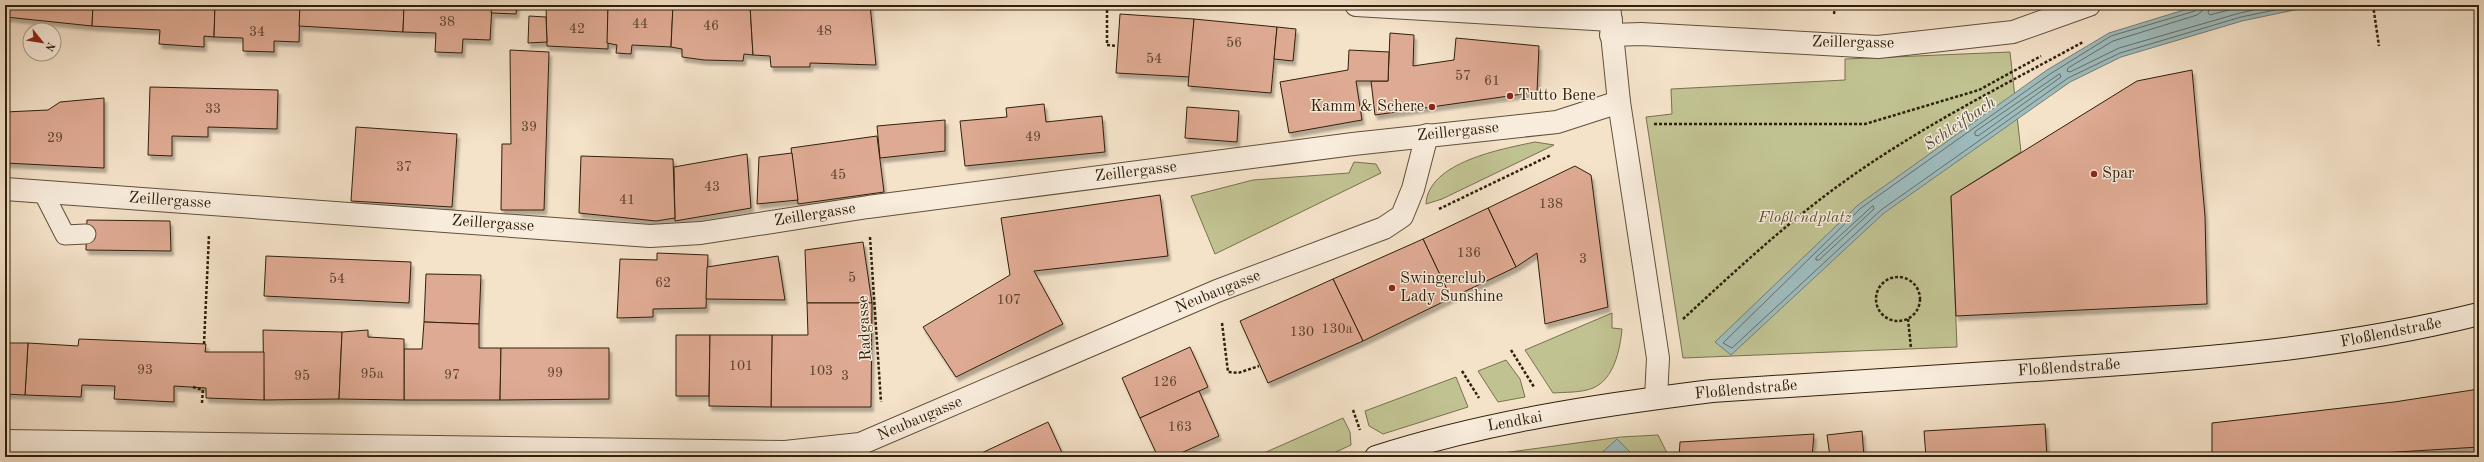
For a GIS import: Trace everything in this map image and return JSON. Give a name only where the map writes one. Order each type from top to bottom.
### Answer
[{"type":"street","name":"Zeillergasse","points":[[1356,5],[1610,20],[1641,34],[1878,47],[2013,32],[2089,5]]},
{"type":"street","points":[[1610,20],[1620,102],[1658,358],[1656,398]]},
{"type":"street","name":"Zeillergasse","points":[[5,189],[650,236],[701,233],[868,207],[1427,135],[1557,122],[1620,102]]},
{"type":"street","points":[[1402,216],[1413,189],[1427,135]]},
{"type":"street","name":"Neubaugasse","points":[[5,441],[785,452],[860,444],[1217,290],[1384,228],[1402,216]]},
{"type":"street","name":"Floßlendstraße","points":[[1656,398],[1712,391],[2222,358],[2339,343],[2420,329],[2479,314]]},
{"type":"street","name":"Lendkai","points":[[1376,457],[1471,430],[1656,398]]},
{"type":"lane","points":[[42,192],[65,235],[86,234]]},
{"type":"path","points":[[1107,5],[1107,45],[1118,46]]},
{"type":"path","points":[[2373,5],[2379,46]]},
{"type":"path","points":[[1681,321],[1751,257],[1833,189],[1913,136],[2086,40]]},
{"type":"path","points":[[1650,124],[1865,124],[1979,90],[2044,55]]},
{"type":"path","points":[[1402,216],[1418,220],[1554,153]]},
{"type":"path","name":"Radgasse","points":[[868,207],[876,298],[881,404]]},
{"type":"path","points":[[204,344],[209,233]]},
{"type":"path","points":[[1908,319],[1891,321],[1881,314],[1877,308],[1877,291],[1887,280],[1905,278],[1916,286],[1920,298],[1919,305],[1908,319],[1912,356]]},
{"type":"path","points":[[1222,323],[1228,372],[1238,373],[1259,366]]},
{"type":"path","points":[[1511,350],[1553,416]]},
{"type":"path","points":[[192,388],[203,389],[202,403]]},
{"type":"green space","name":"Floßlendplatz","points":[[2010,52],[2021,152],[1951,196],[1957,347],[1683,358],[1646,117],[1672,114],[1671,89],[1845,80],[1845,59]]},
{"type":"green space","points":[[1535,142],[1554,145],[1442,199],[1426,204],[1430,190],[1439,178],[1453,168],[1469,160],[1487,154]]},
{"type":"green space","points":[[1354,162],[1376,164],[1381,173],[1215,254],[1191,196],[1253,180],[1349,173]]},
{"type":"green space","points":[[1612,313],[1612,328],[1622,329],[1620,346],[1615,363],[1606,378],[1600,384],[1588,390],[1553,393],[1525,350]]},
{"type":"green space","points":[[1506,360],[1520,379],[1525,397],[1498,402],[1478,371]]},
{"type":"green space","points":[[1456,377],[1468,407],[1383,434],[1369,426],[1365,411]]},
{"type":"green space","points":[[1343,418],[1350,432],[1351,445],[1325,457],[1255,457]]},
{"type":"green space","points":[[1658,435],[1669,457],[1473,457],[1621,437]]},
{"type":"water","points":[[2200,5],[2318,5],[2242,21],[2121,57],[2070,82],[1884,213],[1731,355],[1715,342],[1858,205],[2047,70],[2109,33]]},
{"type":"water","points":[[1617,439],[1631,453],[1627,457],[1597,457]]},
{"type":"building","points":[[7,5],[93,5],[92,26],[6,17]]},
{"type":"building","points":[[93,5],[215,5],[214,37],[204,36],[204,47],[159,44],[160,30],[92,26]]},
{"type":"building","points":[[215,5],[300,5],[299,42],[274,41],[274,52],[243,51],[243,38],[214,37]]},
{"type":"building","points":[[300,5],[404,5],[403,32],[299,26]]},
{"type":"building","points":[[404,5],[492,5],[490,40],[463,39],[462,53],[435,52],[436,33],[403,32]]},
{"type":"building","points":[[492,5],[517,5],[516,14],[491,13]]},
{"type":"building","points":[[546,5],[608,5],[608,49],[547,46]]},
{"type":"building","points":[[608,5],[673,5],[671,47],[632,45],[631,54],[616,53],[617,45],[607,43]]},
{"type":"building","points":[[673,5],[750,5],[753,55],[744,54],[743,61],[704,60],[682,57],[682,49],[671,47]]},
{"type":"building","points":[[750,5],[870,5],[876,65],[810,63],[810,67],[771,67],[770,56],[753,55]]},
{"type":"building","points":[[1120,14],[1194,19],[1190,77],[1116,73]]},
{"type":"building","points":[[529,16],[546,17],[547,42],[528,43]]},
{"type":"building","points":[[1194,19],[1277,27],[1271,93],[1188,86]]},
{"type":"building","points":[[1277,27],[1296,29],[1293,61],[1274,59]]},
{"type":"building","points":[[1390,33],[1414,35],[1413,66],[1454,60],[1456,38],[1539,46],[1537,92],[1375,115],[1371,81],[1388,81]]},
{"type":"building","points":[[510,50],[549,52],[544,210],[501,210],[502,144],[511,144]]},
{"type":"building","points":[[1349,50],[1389,52],[1388,81],[1356,81],[1362,120],[1289,133],[1280,82],[1348,70]]},
{"type":"building","name":"Spar","points":[[2192,70],[2205,216],[2207,304],[1956,316],[1951,196],[2137,81]]},
{"type":"building","points":[[150,87],[278,90],[277,129],[208,127],[208,137],[172,136],[172,156],[148,155]]},
{"type":"building","points":[[104,98],[104,168],[5,163],[5,112],[48,110],[60,102]]},
{"type":"building","points":[[1044,104],[1046,122],[1102,116],[1105,152],[965,166],[960,121],[1007,117],[1006,108]]},
{"type":"building","points":[[1187,107],[1239,111],[1237,142],[1185,138]]},
{"type":"building","points":[[945,120],[945,151],[880,158],[877,126]]},
{"type":"building","points":[[356,127],[457,134],[452,207],[351,201]]},
{"type":"building","points":[[877,136],[884,192],[798,204],[791,148]]},
{"type":"building","points":[[792,153],[798,200],[757,204],[759,157]]},
{"type":"building","points":[[747,154],[751,208],[675,221],[674,167]]},
{"type":"building","points":[[581,156],[673,159],[675,218],[656,221],[579,213]]},
{"type":"building","points":[[1575,166],[1591,175],[1608,307],[1545,324],[1537,253],[1516,267],[1488,208]]},
{"type":"building","points":[[1160,195],[1168,256],[1034,271],[1063,324],[956,377],[923,327],[1010,275],[1001,218]]},
{"type":"building","points":[[1488,208],[1516,267],[1451,298],[1423,239]]},
{"type":"building","points":[[87,220],[170,221],[171,251],[86,250]]},
{"type":"building","name":"Swingerclub Lady Sunshine","points":[[1423,239],[1451,298],[1363,341],[1333,279]]},
{"type":"building","points":[[863,242],[872,303],[807,303],[805,250]]},
{"type":"building","points":[[657,253],[708,255],[706,308],[653,309],[653,317],[617,318],[620,259],[657,260]]},
{"type":"building","points":[[266,256],[411,262],[409,303],[264,296]]},
{"type":"building","points":[[778,256],[785,300],[706,299],[707,267]]},
{"type":"building","points":[[426,274],[481,275],[479,324],[424,322]]},
{"type":"building","points":[[1333,279],[1363,341],[1268,383],[1240,321]]},
{"type":"building","points":[[807,303],[872,303],[871,407],[771,407],[772,335],[808,335]]},
{"type":"building","points":[[424,322],[479,324],[479,348],[501,348],[500,400],[404,400],[404,349],[422,349]]},
{"type":"building","points":[[263,330],[342,332],[339,399],[264,400]]},
{"type":"building","points":[[368,330],[368,337],[404,339],[404,400],[339,399],[342,332]]},
{"type":"building","points":[[676,335],[710,335],[709,396],[676,396]]},
{"type":"building","points":[[710,335],[772,335],[771,407],[709,406]]},
{"type":"building","points":[[79,339],[206,344],[205,352],[264,352],[264,400],[206,398],[206,388],[174,386],[174,402],[114,399],[115,386],[82,385],[81,397],[25,395],[28,343],[78,346]]},
{"type":"building","points":[[5,343],[28,343],[25,395],[5,394]]},
{"type":"building","points":[[1190,347],[1208,387],[1140,418],[1122,378]]},
{"type":"building","points":[[501,348],[609,348],[609,399],[500,400]]},
{"type":"building","points":[[2479,389],[2479,447],[2315,457],[2212,457],[2212,423],[2394,402]]},
{"type":"building","points":[[1199,391],[1219,436],[1172,457],[1158,457],[1140,418]]},
{"type":"building","points":[[1048,422],[1064,457],[973,457]]},
{"type":"building","points":[[2045,424],[2047,457],[1926,457],[1924,431]]},
{"type":"building","points":[[1862,431],[1864,457],[1830,457],[1827,435]]},
{"type":"building","points":[[1814,434],[1812,457],[1679,457],[1680,442]]},
{"type":"place","name":"Tutto Bene","points":[[1510,96]]},
{"type":"place","name":"Kamm & Schere","points":[[1432,107]]},
{"type":"place","name":"Spar","points":[[2094,174]]},
{"type":"place","name":"Swingerclub Lady Sunshine","points":[[1392,288]]},
{"type":"water label","name":"Schleifbach","points":[[1960,124]]}]
